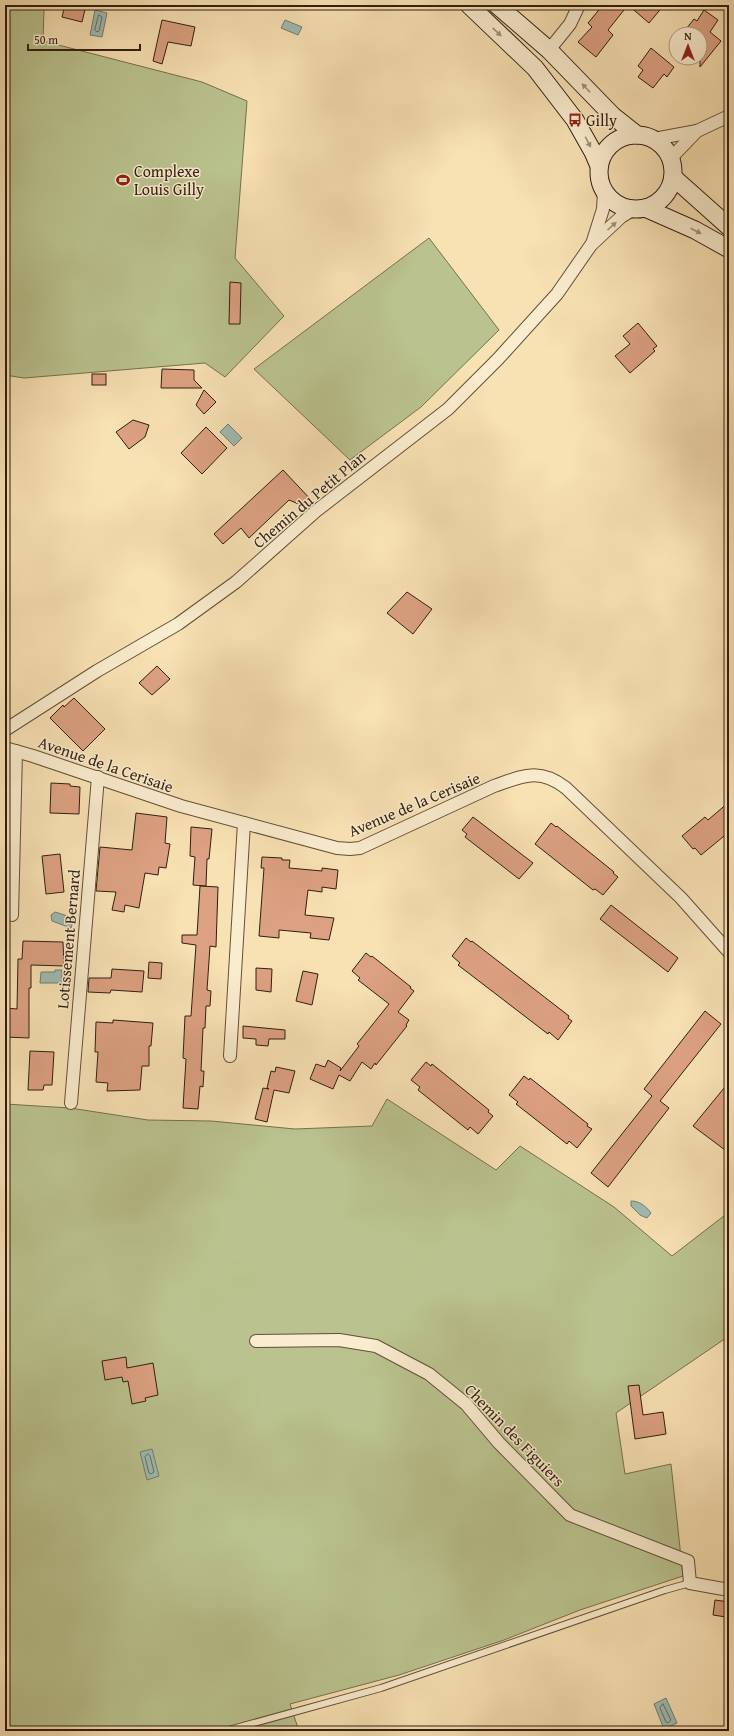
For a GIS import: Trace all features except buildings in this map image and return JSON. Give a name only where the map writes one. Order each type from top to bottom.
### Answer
[{"type":"main road","points":[[469,5],[535,68],[575,120],[599,166],[600,183],[604,191],[617,204],[640,209],[695,230],[729,249]]},
{"type":"main road","points":[[497,5],[549,50],[613,116],[637,135]]},
{"type":"main road","points":[[599,166],[602,156],[608,147],[616,140],[626,136],[637,135],[654,139],[664,147],[671,158],[673,168],[673,177],[670,188],[664,197],[655,204],[640,209]]},
{"type":"main road","points":[[673,177],[729,227]]},
{"type":"street","points":[[549,50],[570,24],[579,5]]},
{"type":"street","points":[[654,139],[697,131],[729,116]]},
{"type":"street","points":[[671,158],[697,131]]},
{"type":"street","name":"Chemin du Petit Plan","points":[[591,245],[603,209],[604,191]]},
{"type":"street","name":"Chemin du Petit Plan","points":[[5,730],[96,671],[185,620],[236,582],[316,511],[448,409],[498,359],[557,294],[591,245],[622,217],[640,209]]},
{"type":"street","points":[[11,749],[12,915]]},
{"type":"street","name":"Avenue de la Cerisaie","points":[[11,749],[181,806],[337,848],[350,850],[360,848],[494,786],[517,778],[543,775],[554,779],[566,788],[656,873],[681,898],[729,952]]},
{"type":"street","name":"Lotissement Bernard","points":[[71,1103],[98,777]]},
{"type":"street","points":[[230,1056],[244,823]]},
{"type":"street","name":"Chemin des Figuiers","points":[[256,1341],[339,1340],[376,1346],[429,1374],[466,1404],[499,1443],[570,1515],[688,1561],[690,1583]]},
{"type":"street","points":[[690,1583],[729,1590]]},
{"type":"lane","points":[[225,1731],[381,1688],[650,1595],[690,1583]]},
{"type":"green space","name":"Complexe Louis Gilly","points":[[5,7],[44,9],[43,41],[202,82],[247,101],[235,258],[284,316],[225,377],[205,363],[24,378],[5,375]]},
{"type":"green space","points":[[429,238],[499,330],[421,407],[350,460],[254,369]]},
{"type":"green space","points":[[387,1099],[496,1170],[520,1146],[614,1207],[672,1256],[729,1212],[729,1336],[616,1413],[625,1474],[671,1464],[683,1576],[580,1610],[504,1640],[399,1675],[290,1704],[299,1731],[5,1731],[5,1104],[70,1108],[148,1120],[211,1121],[295,1129],[372,1126]]},
{"type":"water","points":[[95,10],[107,13],[102,37],[90,35]]},
{"type":"water","points":[[285,20],[302,27],[298,35],[281,28]]},
{"type":"water","points":[[228,424],[242,438],[234,446],[220,432]]},
{"type":"water","points":[[55,912],[74,918],[71,928],[52,921],[51,915]]},
{"type":"water","points":[[55,970],[62,970],[62,983],[40,983],[41,972],[55,972]]},
{"type":"water","points":[[631,1201],[640,1203],[647,1208],[651,1213],[647,1218],[640,1215],[631,1206]]},
{"type":"water","points":[[152,1449],[159,1476],[147,1480],[140,1452]]},
{"type":"water","points":[[666,1698],[677,1723],[664,1729],[654,1704]]},
{"type":"place","name":"Gilly","points":[[575,120]]},
{"type":"place","name":"Complexe Louis Gilly","points":[[123,180]]}]
